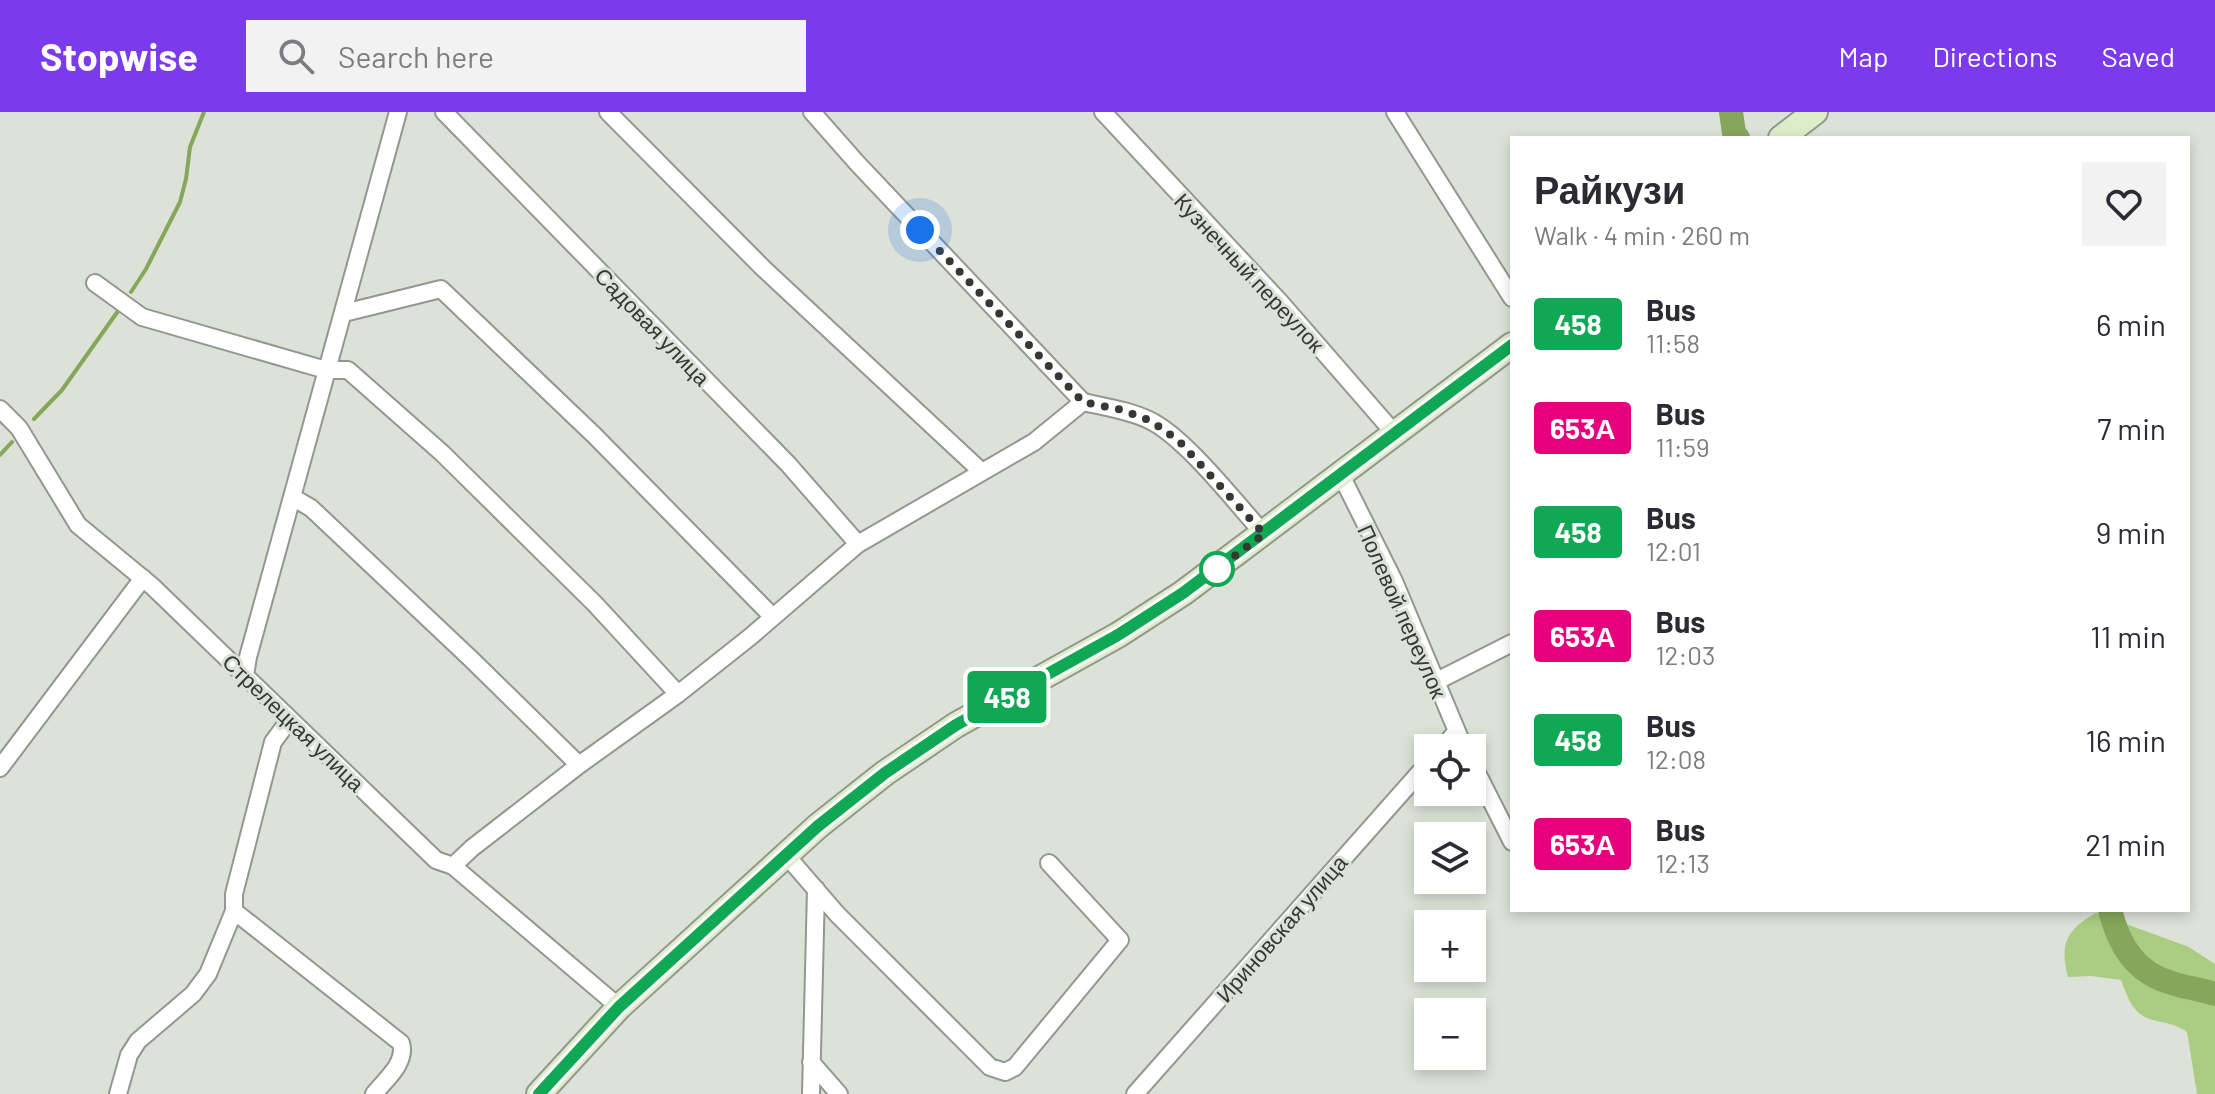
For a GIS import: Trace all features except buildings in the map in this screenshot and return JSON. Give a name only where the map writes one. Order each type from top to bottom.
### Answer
[{"type":"main road","points":[[1785,136],[1815,112]]},
{"type":"main road","points":[[539,1094],[619,1007],[786,855],[885,773],[956,725],[1118,635],[1183,593],[1510,347]]},
{"type":"street","points":[[245,675],[398,112]]},
{"type":"street","name":"Садовая улица","points":[[444,112],[788,464],[858,544]]},
{"type":"street","points":[[608,112],[763,268],[982,472]]},
{"type":"street","name":"Кузнечный переулок","points":[[1103,112],[1281,303],[1395,434]]},
{"type":"street","points":[[1395,112],[1510,295]]},
{"type":"street","points":[[819,114],[857,163],[1083,402],[1122,410],[1151,421],[1179,441],[1264,534]]},
{"type":"street","points":[[95,283],[142,317],[326,370],[348,370],[442,453],[595,604],[678,694]]},
{"type":"street","points":[[344,313],[441,289],[594,435],[772,616]]},
{"type":"street","points":[[453,866],[579,765],[678,694],[750,637],[858,544],[1034,442],[1083,402]]},
{"type":"street","name":"Стрелецкая улица","points":[[0,409],[19,428],[78,525],[143,578],[436,860],[453,866],[619,1007]]},
{"type":"street","name":"Полевой переулок","points":[[1341,475],[1394,581],[1456,732]]},
{"type":"street","points":[[292,497],[311,508],[579,765]]},
{"type":"street","points":[[0,768],[143,578]]},
{"type":"street","points":[[1435,682],[1510,644]]},
{"type":"street","points":[[118,1094],[129,1055],[138,1041],[193,994],[208,974],[234,911],[234,894],[273,742],[290,719]]},
{"type":"street","name":"Ириновская улица","points":[[1135,1094],[1414,779]]},
{"type":"street","points":[[1486,791],[1510,838]]},
{"type":"street","points":[[786,855],[837,914],[990,1067],[1005,1072],[1015,1067],[1120,940],[1049,863]]},
{"type":"street","points":[[811,1094],[816,889]]},
{"type":"street","points":[[234,911],[401,1043],[404,1052],[400,1062],[374,1094]]},
{"type":"street","points":[[811,1062],[839,1094]]},
{"type":"green space","points":[[2096,913],[2189,947],[2215,964],[2215,1094],[2197,1094],[2187,1032],[2140,1014],[2121,980],[2068,977],[2064,955],[2068,939],[2078,925]]},
{"type":"waterway","points":[[131,292],[180,202],[190,147],[204,112]]},
{"type":"waterway","points":[[1731,112],[1736,136]]},
{"type":"waterway","points":[[34,419],[62,390],[118,311]]},
{"type":"waterway","points":[[0,455],[12,442]]},
{"type":"waterway","points":[[2111,912],[2118,935],[2138,965],[2177,985],[2215,994]]},
{"type":"bus line","name":"458","points":[[539,1094],[619,1007],[818,826],[885,773],[956,725],[1118,635],[1183,593],[1510,347]]},
{"type":"route","points":[[920,230],[1083,402],[1122,410],[1151,421],[1179,441],[1264,534],[1217,569]]}]
